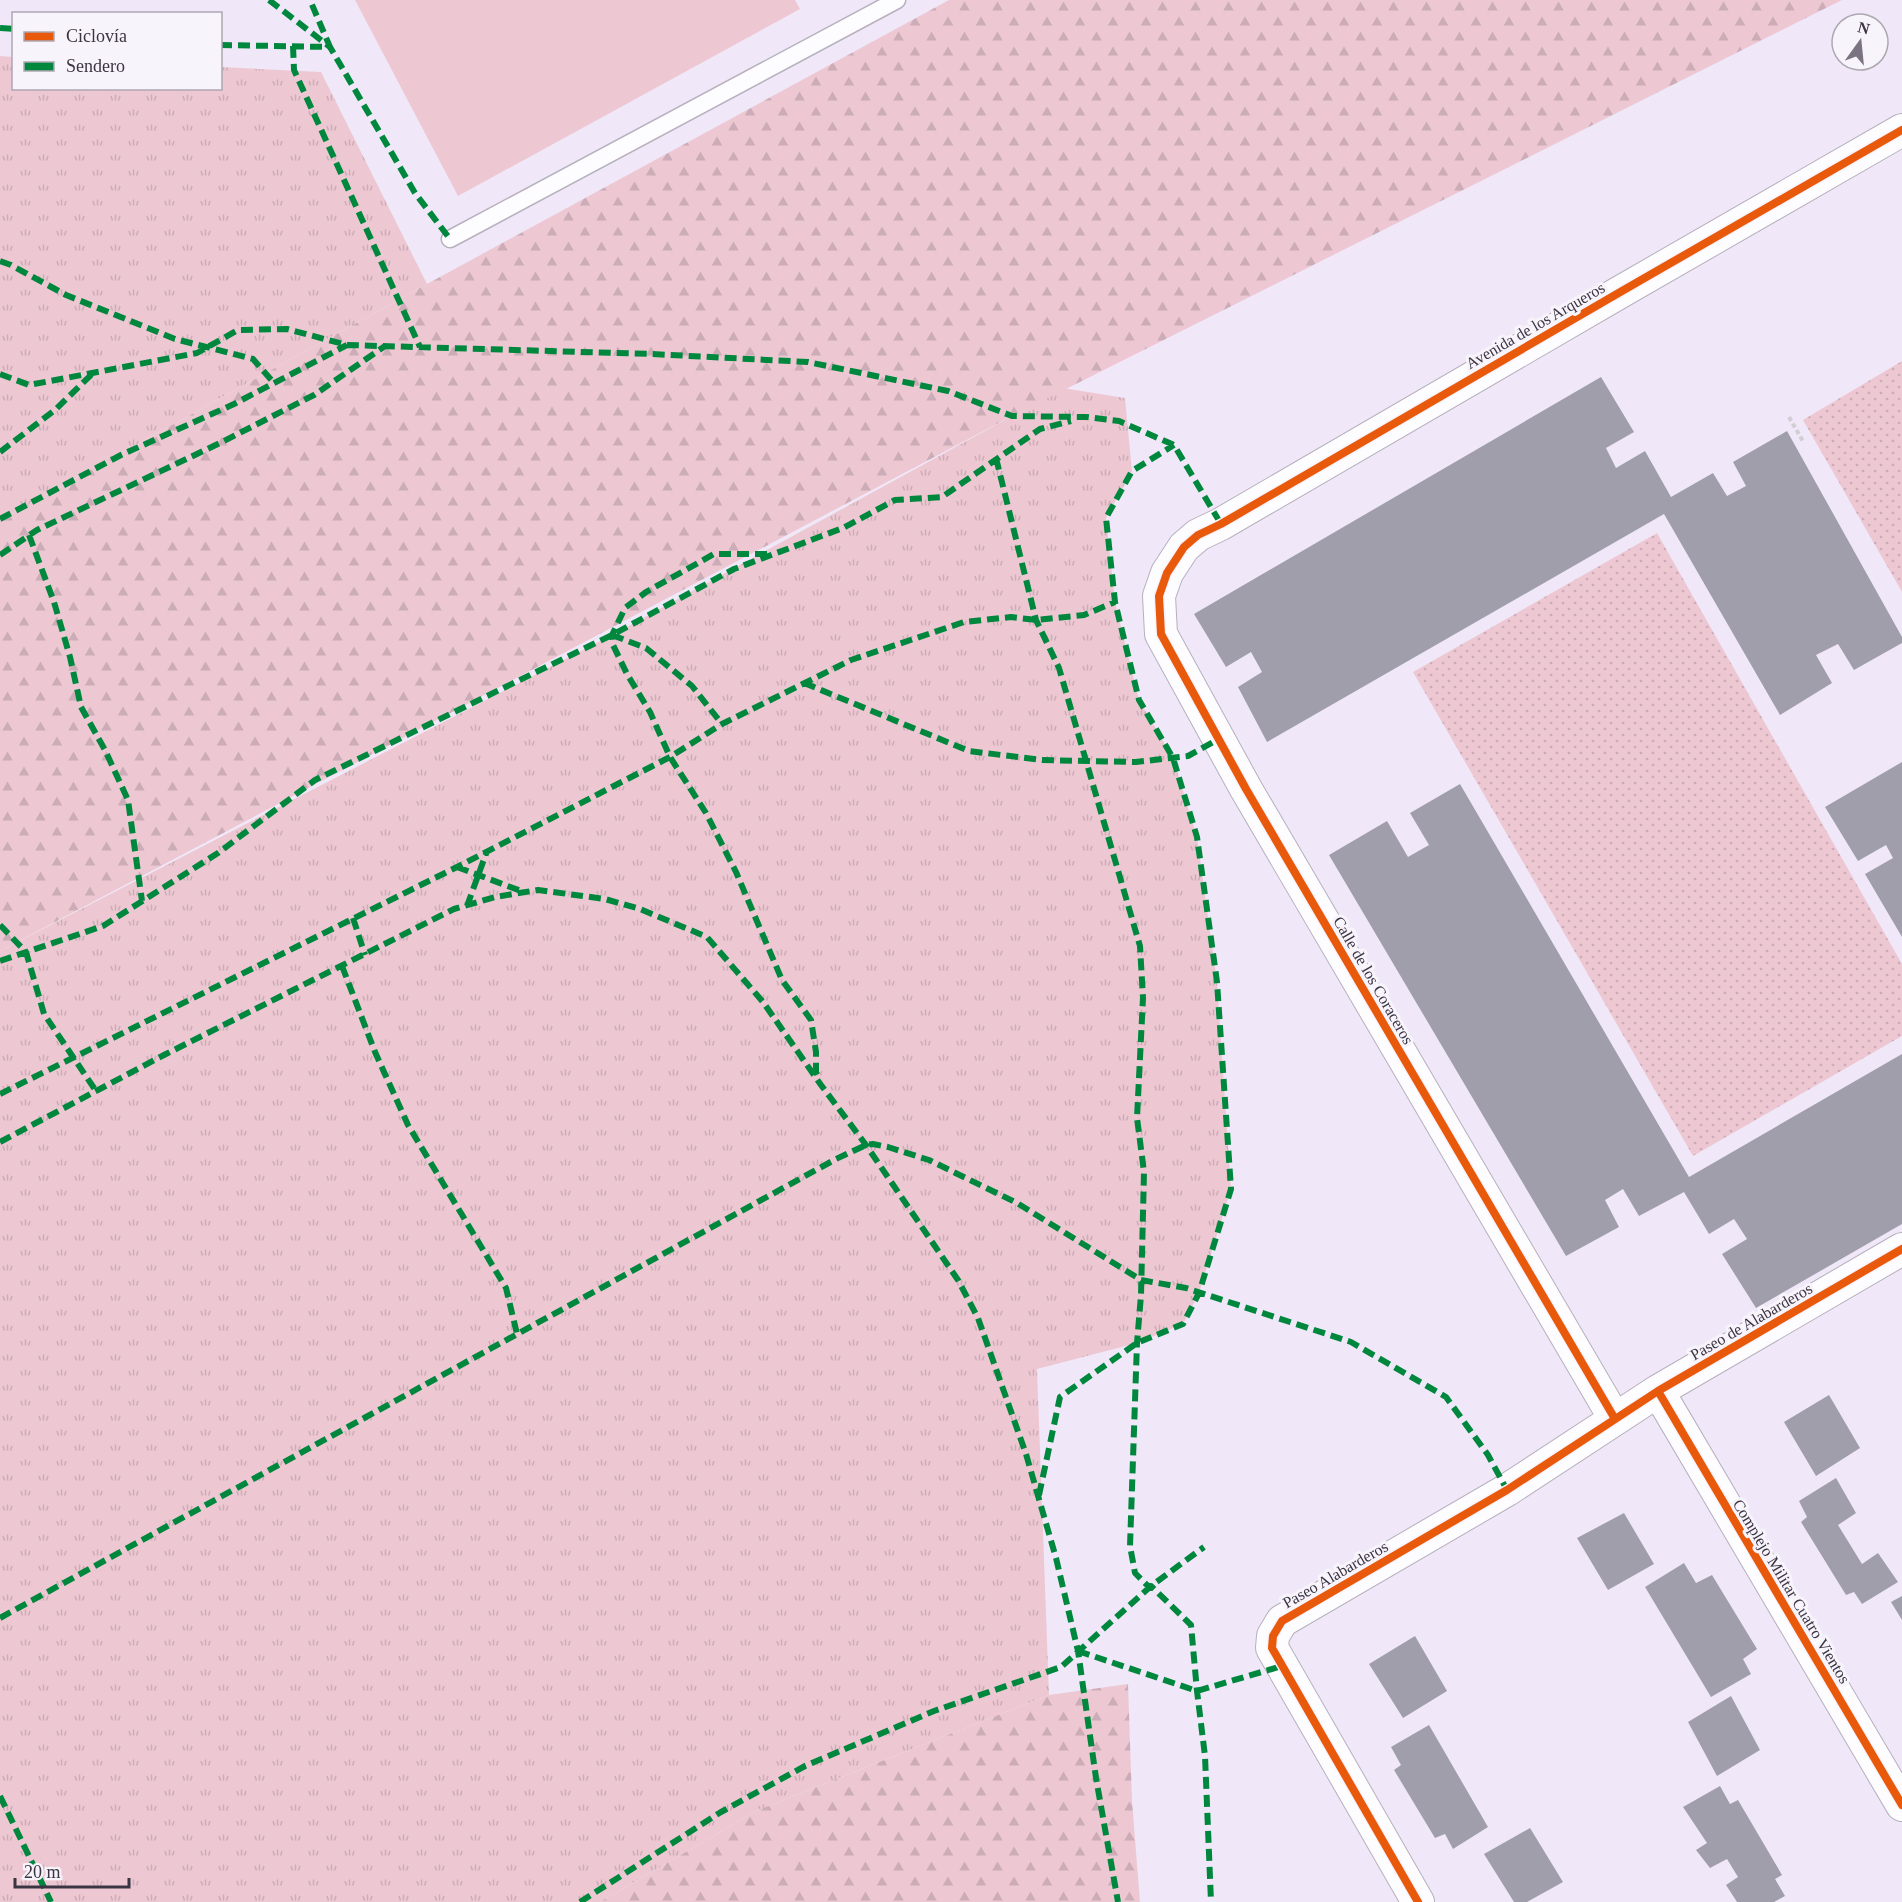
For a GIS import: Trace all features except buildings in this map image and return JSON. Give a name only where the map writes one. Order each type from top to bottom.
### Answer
[{"type":"street","name":"Avenida de los Arqueros","points":[[1184,547],[1198,535],[1221,524],[1902,130]]},
{"type":"street","name":"Calle de los Coraceros","points":[[1184,547],[1167,573],[1159,597],[1161,634],[1246,789],[1615,1419]]},
{"type":"street","name":"Paseo de Alabarderos","points":[[1615,1419],[1658,1391],[1902,1250]]},
{"type":"street","name":"Complejo Militar Cuatro Vientos","points":[[1658,1391],[1902,1805]]},
{"type":"street","name":"Paseo Alabarderos","points":[[1418,1902],[1272,1648],[1273,1635],[1282,1621],[1507,1490],[1615,1419]]},
{"type":"lane","points":[[450,239],[897,0]]},
{"type":"path","points":[[1789,417],[1804,443]]},
{"type":"green space","points":[[355,0],[795,0],[800,9],[458,196]]},
{"type":"green space","points":[[949,0],[1842,0],[1012,416],[0,951],[0,520]]},
{"type":"green space","points":[[0,56],[12,57],[12,90],[222,90],[222,67],[321,72],[427,284],[0,520]]},
{"type":"green space","points":[[1902,361],[1902,592],[1803,420]]},
{"type":"green space","points":[[1063,388],[1125,398],[1132,471],[1106,518],[1115,602],[1139,700],[1173,758],[1197,837],[1217,982],[1231,1189],[1199,1293],[1183,1324],[1137,1343],[1037,1369],[1049,1695],[758,1810],[600,1902],[0,1902],[0,951],[612,635]]},
{"type":"green space","points":[[1657,533],[1902,964],[1902,1036],[1693,1156],[1413,672]]},
{"type":"green space","points":[[1128,1684],[1132,1801],[1140,1902],[600,1902],[758,1810],[1049,1695]]},
{"type":"marked path","points":[[269,0],[330,47],[415,193],[450,239]]},
{"type":"marked path","points":[[222,45],[330,47],[310,0]]},
{"type":"marked path","points":[[0,28],[12,29]]},
{"type":"marked path","points":[[293,46],[294,70],[420,347]]},
{"type":"marked path","points":[[0,261],[66,295],[175,339],[253,359],[274,383]]},
{"type":"marked path","points":[[0,374],[29,385],[197,353],[238,330],[287,329],[347,345],[651,354],[808,362],[948,391],[1012,416],[1086,417],[1119,421],[1174,445],[1221,524]]},
{"type":"marked path","points":[[0,519],[121,455],[234,404],[347,345]]},
{"type":"marked path","points":[[0,555],[37,530],[220,443],[314,395],[385,346]]},
{"type":"marked path","points":[[0,452],[55,410],[93,373]]},
{"type":"marked path","points":[[0,961],[103,926],[218,853],[315,780],[612,635],[734,569],[843,528],[895,500],[942,497],[1040,429],[1071,421]]},
{"type":"marked path","points":[[1039,1495],[1060,1397],[1137,1343],[1183,1324],[1199,1293],[1231,1189],[1217,982],[1197,837],[1173,758],[1139,700],[1115,602],[1106,518],[1132,471],[1174,445]]},
{"type":"marked path","points":[[996,458],[1036,620],[1059,668],[1140,946],[1143,998],[1137,1118],[1144,1172],[1130,1546],[1135,1573],[1191,1625],[1205,1756],[1211,1902]]},
{"type":"marked path","points":[[29,535],[54,602],[81,707],[105,750],[128,800],[142,901]]},
{"type":"marked path","points":[[767,554],[714,554],[646,592],[625,608],[612,635],[613,645],[650,712],[670,757],[706,813],[736,872],[782,980],[811,1020],[816,1052],[816,1072],[819,1078]]},
{"type":"marked path","points":[[0,1094],[457,867],[670,757],[722,724],[851,660],[964,622],[1011,617],[1036,620],[1084,615],[1115,602]]},
{"type":"marked path","points":[[612,635],[646,648],[692,686],[722,724]]},
{"type":"marked path","points":[[804,683],[969,751],[1042,760],[1136,762],[1188,756],[1219,739]]},
{"type":"marked path","points":[[467,906],[487,851]]},
{"type":"marked path","points":[[457,867],[521,891]]},
{"type":"marked path","points":[[0,1142],[164,1055],[454,909],[495,897],[538,890],[605,899],[640,909],[707,937],[763,1002],[866,1145],[958,1280],[978,1318],[1026,1454],[1056,1558],[1078,1651],[1096,1778],[1118,1902]]},
{"type":"marked path","points":[[353,918],[365,955]]},
{"type":"marked path","points":[[0,925],[26,952],[44,1014],[96,1091]]},
{"type":"marked path","points":[[342,966],[375,1052],[408,1125],[506,1288],[517,1334]]},
{"type":"marked path","points":[[0,1618],[836,1159],[873,1144],[929,1160],[1017,1203],[1141,1280],[1186,1288],[1351,1342],[1446,1397],[1488,1455],[1507,1490]]},
{"type":"marked path","points":[[580,1902],[721,1812],[805,1766],[934,1711],[1061,1667],[1151,1586],[1204,1547]]},
{"type":"marked path","points":[[1078,1651],[1197,1691],[1282,1666]]},
{"type":"marked path","points":[[0,1796],[51,1902]]},
{"type":"cycle path","points":[[1615,1419],[1246,789],[1161,634],[1159,596],[1167,573],[1184,547],[1198,535],[1221,524],[1902,130]]},
{"type":"cycle path","points":[[1418,1902],[1272,1648],[1273,1636],[1282,1621],[1507,1490],[1658,1391],[1902,1249]]},
{"type":"cycle path","points":[[1658,1391],[1902,1805]]}]
